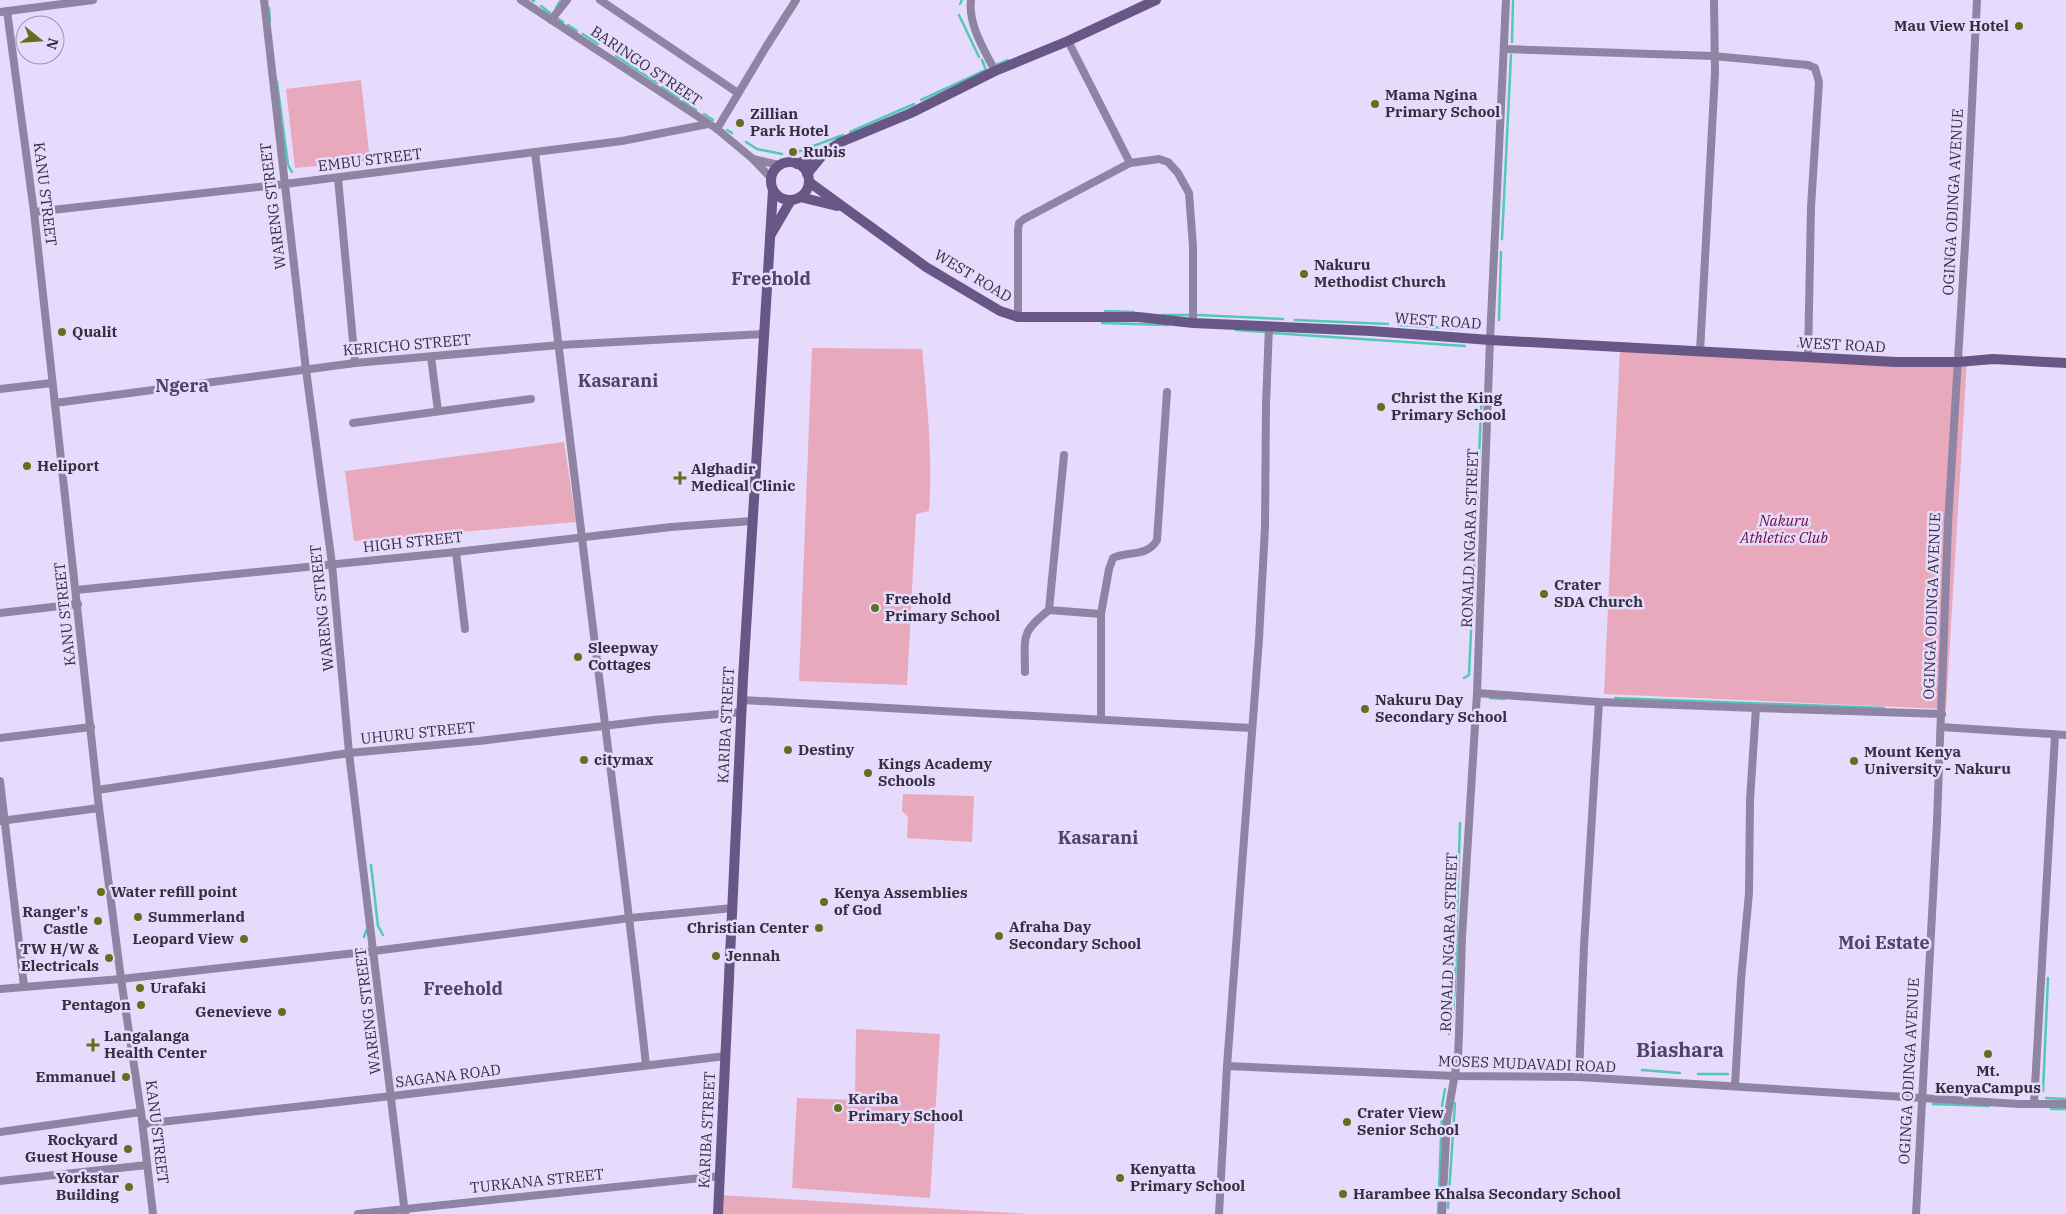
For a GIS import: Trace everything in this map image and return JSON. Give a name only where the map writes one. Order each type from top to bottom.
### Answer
[{"type":"street","points":[[3,12],[94,0]]},
{"type":"street","name":"WARENG STREET","points":[[264,0],[306,370],[332,564],[349,753],[405,1211]]},
{"type":"street","name":"BARINGO STREET","points":[[522,0],[717,129],[753,159],[771,178]]},
{"type":"street","points":[[551,20],[566,0]]},
{"type":"street","points":[[600,0],[738,93]]},
{"type":"street","points":[[717,129],[796,0]]},
{"type":"street","points":[[796,199],[780,198],[773,190],[772,173],[779,166],[788,162],[797,164],[841,142],[911,113],[995,71],[1068,41],[1156,0]]},
{"type":"street","name":"RONALD NGARA STREET","points":[[1442,1214],[1447,1119],[1460,1033],[1462,937],[1477,693],[1490,340],[1506,0]]},
{"type":"street","points":[[1700,352],[1715,73],[1713,56],[1714,0]]},
{"type":"street","name":"OGINGA ODINGA AVENUE","points":[[1916,1214],[1942,714],[1948,524],[1966,228],[1977,0]]},
{"type":"street","points":[[972,1],[970,16],[995,71]]},
{"type":"street","name":"KANU STREET","points":[[3,12],[34,212],[99,808],[121,979],[143,1124],[153,1214]]},
{"type":"street","points":[[1068,41],[1130,163]]},
{"type":"street","points":[[1505,49],[1713,56],[1812,66],[1817,72],[1819,82],[1811,207],[1808,358]]},
{"type":"street","name":"EMBU STREET","points":[[34,212],[338,178],[622,141],[708,124]]},
{"type":"street","points":[[768,239],[796,199],[806,190],[808,178],[825,151]]},
{"type":"street","points":[[535,152],[630,918],[646,1065]]},
{"type":"street","name":"BARINGO STREET","points":[[753,159],[779,166]]},
{"type":"street","points":[[1018,317],[1019,223],[1130,163],[1150,159],[1164,160],[1178,173],[1189,193],[1193,247],[1193,323]]},
{"type":"street","points":[[797,164],[808,178]]},
{"type":"street","points":[[338,178],[355,363]]},
{"type":"street","name":"WEST ROAD","points":[[808,178],[840,207],[926,267],[1000,311],[1018,317],[1138,317],[1193,323],[1896,362],[1958,362],[1993,359],[2066,363]]},
{"type":"street","name":"KARIBA STREET","points":[[718,1214],[742,700],[768,239],[773,190]]},
{"type":"street","name":"WEST ROAD","points":[[796,199],[840,207]]},
{"type":"street","points":[[1219,1214],[1227,1066],[1266,526],[1266,405],[1269,326]]},
{"type":"street","name":"KERICHO STREET","points":[[55,403],[355,363],[560,345],[764,334]]},
{"type":"street","points":[[431,357],[438,411]]},
{"type":"street","points":[[0,389],[52,383]]},
{"type":"street","points":[[1101,718],[1101,614],[1109,569],[1113,558],[1138,553],[1153,546],[1157,540],[1167,392]]},
{"type":"street","points":[[353,423],[531,399]]},
{"type":"street","points":[[1049,610],[1064,455]]},
{"type":"street","name":"HIGH STREET","points":[[76,590],[456,552],[582,536],[752,521]]},
{"type":"street","points":[[456,552],[465,628]]},
{"type":"street","points":[[0,613],[78,604]]},
{"type":"street","points":[[1024,672],[1026,633],[1033,622],[1049,610],[1101,614]]},
{"type":"street","points":[[1477,693],[1599,702],[1942,714]]},
{"type":"street","points":[[742,700],[1101,718],[1252,728]]},
{"type":"street","points":[[1579,1077],[1584,946],[1599,702]]},
{"type":"street","points":[[1735,1086],[1741,980],[1749,894],[1750,800],[1756,708]]},
{"type":"street","name":"UHURU STREET","points":[[97,790],[349,753],[742,712]]},
{"type":"street","points":[[0,738],[91,727]]},
{"type":"street","points":[[1941,727],[2066,735]]},
{"type":"street","points":[[2034,1104],[2055,734]]},
{"type":"street","points":[[0,782],[3,821],[24,986]]},
{"type":"street","points":[[3,821],[99,808]]},
{"type":"street","points":[[0,989],[121,979],[374,951],[630,918],[733,908]]},
{"type":"street","name":"SAGANA ROAD","points":[[143,1124],[726,1056]]},
{"type":"street","name":"MOSES MUDAVADI ROAD","points":[[1227,1066],[1454,1076],[1579,1077],[1922,1098],[2066,1104]]},
{"type":"street","points":[[0,1132],[141,1112]]},
{"type":"street","points":[[0,1182],[147,1165]]},
{"type":"street","name":"TURKANA STREET","points":[[358,1214],[405,1211],[720,1176]]},
{"type":"green space","points":[[361,80],[370,161],[295,168],[286,89]]},
{"type":"green space","name":"Nakuru Athletics Club","points":[[1620,347],[1967,360],[1946,709],[1604,694]]},
{"type":"green space","points":[[812,348],[922,349],[929,430],[930,491],[929,511],[916,514],[907,685],[799,681]]},
{"type":"green space","points":[[564,442],[576,522],[354,541],[345,471]]},
{"type":"green space","points":[[903,794],[974,796],[972,842],[907,838],[908,817],[902,811]]},
{"type":"green space","points":[[856,1029],[940,1034],[930,1198],[792,1188],[797,1098],[855,1100]]},
{"type":"green space","points":[[720,1195],[1027,1214],[719,1214]]},
{"type":"waterway","points":[[556,8],[561,0]]},
{"type":"waterway","points":[[960,4],[962,0]]},
{"type":"waterway","points":[[1512,42],[1513,0]]},
{"type":"waterway","points":[[541,6],[550,13]]},
{"type":"waterway","points":[[269,8],[270,20]]},
{"type":"waterway","points":[[959,15],[979,57]]},
{"type":"waterway","points":[[557,18],[563,22]]},
{"type":"waterway","points":[[568,25],[577,31]]},
{"type":"waterway","points":[[583,34],[598,44]]},
{"type":"waterway","points":[[1502,239],[1511,55]]},
{"type":"waterway","points":[[616,56],[657,83]]},
{"type":"waterway","points":[[921,100],[986,70],[982,60]]},
{"type":"waterway","points":[[996,65],[1008,60]]},
{"type":"waterway","points":[[277,82],[288,165],[292,172]]},
{"type":"waterway","points":[[662,87],[679,98]]},
{"type":"waterway","points":[[683,101],[696,110]]},
{"type":"waterway","points":[[850,132],[914,104]]},
{"type":"waterway","points":[[704,114],[713,120]]},
{"type":"waterway","points":[[727,130],[732,133]]},
{"type":"waterway","points":[[792,154],[843,135]]},
{"type":"waterway","points":[[746,142],[757,149],[782,154]]},
{"type":"waterway","points":[[1499,320],[1501,252]]},
{"type":"waterway","points":[[1105,311],[1134,312]]},
{"type":"waterway","points":[[1162,315],[1190,315]]},
{"type":"waterway","points":[[1198,315],[1283,319]]},
{"type":"waterway","points":[[1295,320],[1388,324]]},
{"type":"waterway","points":[[1102,323],[1168,325]]},
{"type":"waterway","points":[[1398,325],[1465,329]]},
{"type":"waterway","points":[[1236,330],[1266,332]]},
{"type":"waterway","points":[[1272,333],[1465,346]]},
{"type":"waterway","points":[[1798,346],[1806,347]]},
{"type":"waterway","points":[[1464,678],[1469,675],[1482,391]]},
{"type":"waterway","points":[[1490,698],[1505,699]]},
{"type":"waterway","points":[[1615,698],[1884,708]]},
{"type":"waterway","points":[[1449,1034],[1452,1024],[1455,985],[1460,823]]},
{"type":"waterway","points":[[371,865],[378,926],[383,935]]},
{"type":"waterway","points":[[364,937],[367,929]]},
{"type":"waterway","points":[[2043,1091],[2048,978]]},
{"type":"waterway","points":[[1642,1070],[1680,1073]]},
{"type":"waterway","points":[[1698,1074],[1728,1074]]},
{"type":"waterway","points":[[1442,1106],[1445,1089]]},
{"type":"waterway","points":[[2046,1098],[2066,1099]]},
{"type":"waterway","points":[[1448,1208],[1455,1103]]},
{"type":"waterway","points":[[1933,1104],[1989,1106]]},
{"type":"waterway","points":[[2051,1109],[2066,1109]]},
{"type":"waterway","points":[[1438,1214],[1442,1114]]},
{"type":"place","name":"Mau View Hotel","points":[[2019,26]]},
{"type":"place","name":"Mama Ngina Primary School","points":[[1375,104]]},
{"type":"place","name":"Zillian Park Hotel","points":[[740,123]]},
{"type":"place","name":"Rubis","points":[[793,152]]},
{"type":"place","name":"Nakuru Methodist Church","points":[[1304,274]]},
{"type":"place","name":"Qualit","points":[[62,332]]},
{"type":"place","name":"Christ the King Primary School","points":[[1381,407]]},
{"type":"place","name":"Heliport","points":[[27,466]]},
{"type":"place","name":"Alghadir Medical Clinic","points":[[680,478]]},
{"type":"place","name":"Crater SDA Church","points":[[1544,594]]},
{"type":"place","name":"Freehold Primary School","points":[[875,608]]},
{"type":"place","name":"Sleepway Cottages","points":[[578,657]]},
{"type":"place","name":"Nakuru Day Secondary School","points":[[1365,709]]},
{"type":"place","name":"Destiny","points":[[788,750]]},
{"type":"place","name":"citymax","points":[[584,760]]},
{"type":"place","name":"Mount Kenya University - Nakuru","points":[[1854,761]]},
{"type":"place","name":"Kings Academy Schools","points":[[868,773]]},
{"type":"place","name":"Water refill point","points":[[101,892]]},
{"type":"place","name":"Kenya Assemblies of God","points":[[824,902]]},
{"type":"place","name":"Summerland","points":[[138,917]]},
{"type":"place","name":"Ranger's Castle","points":[[98,921]]},
{"type":"place","name":"Christian Center","points":[[819,928]]},
{"type":"place","name":"Afraha Day Secondary School","points":[[999,936]]},
{"type":"place","name":"Leopard View","points":[[244,939]]},
{"type":"place","name":"Jennah","points":[[716,956]]},
{"type":"place","name":"TW H/W & Electricals","points":[[109,958]]},
{"type":"place","name":"Urafaki","points":[[140,988]]},
{"type":"place","name":"Pentagon","points":[[141,1005]]},
{"type":"place","name":"Genevieve","points":[[282,1012]]},
{"type":"place","name":"Langalanga Health Center","points":[[93,1045]]},
{"type":"place","name":"Mt. KenyaCampus","points":[[1988,1054]]},
{"type":"place","name":"Emmanuel","points":[[126,1077]]},
{"type":"place","name":"Kariba Primary School","points":[[838,1108]]},
{"type":"place","name":"Crater View Senior School","points":[[1347,1122]]},
{"type":"place","name":"Rockyard Guest House","points":[[128,1149]]},
{"type":"place","name":"Kenyatta Primary School","points":[[1120,1178]]},
{"type":"place","name":"Yorkstar Building","points":[[129,1187]]},
{"type":"place","name":"Harambee Khalsa Secondary School","points":[[1343,1194]]},
{"type":"district","name":"Freehold","points":[[771,279]]},
{"type":"district","name":"Kasarani","points":[[618,381]]},
{"type":"district","name":"Ngera","points":[[182,386]]},
{"type":"district","name":"Kasarani","points":[[1098,838]]},
{"type":"district","name":"Moi Estate","points":[[1884,943]]},
{"type":"district","name":"Freehold","points":[[463,989]]},
{"type":"district","name":"Biashara","points":[[1680,1050]]}]
